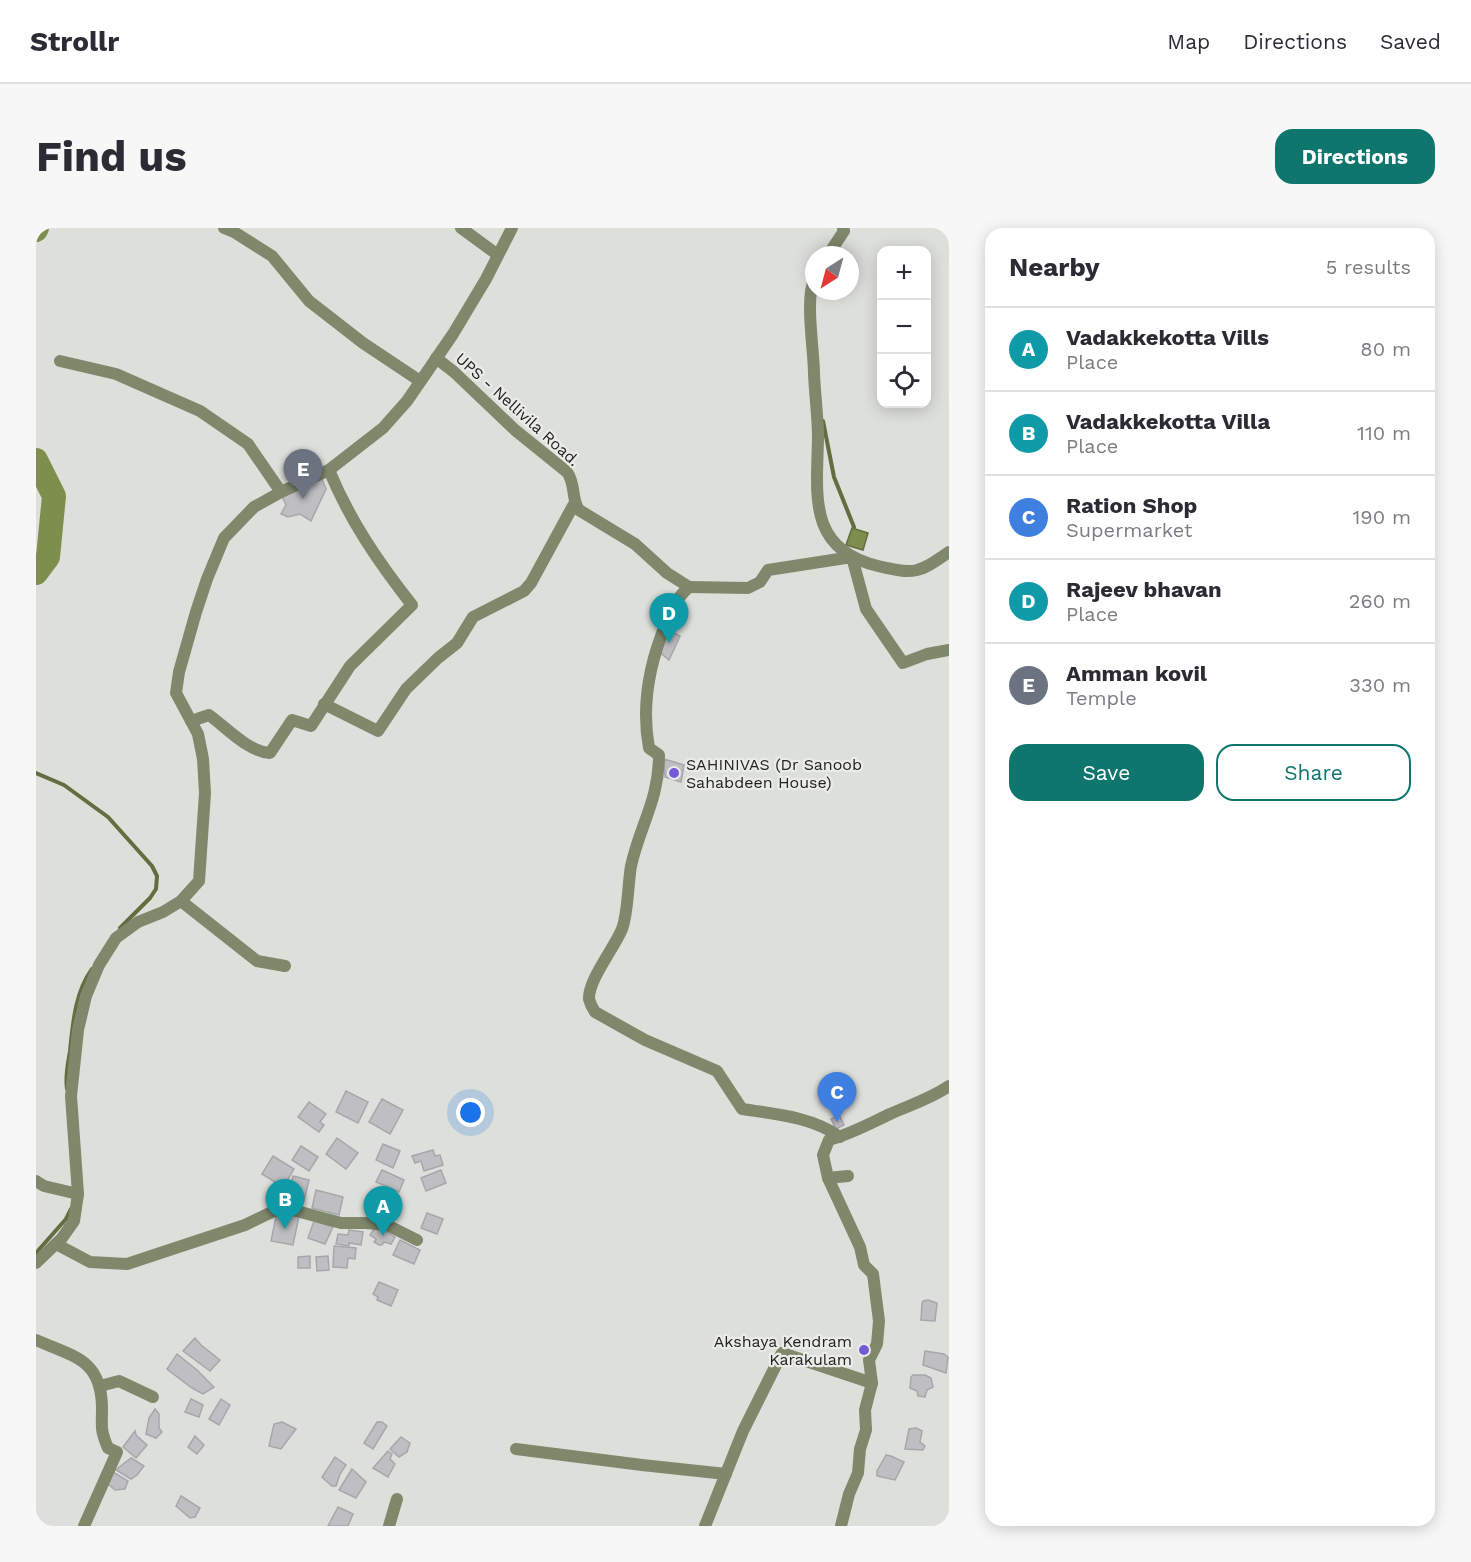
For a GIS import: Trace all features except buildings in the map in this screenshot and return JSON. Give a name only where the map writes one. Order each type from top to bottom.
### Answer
[{"type":"street","points":[[224,228],[272,256],[309,301],[363,343],[420,381]]},
{"type":"street","points":[[461,228],[498,255]]},
{"type":"street","points":[[36,1263],[56,1244],[74,1221],[71,1096],[78,1030],[86,996],[99,964],[116,938],[138,922],[163,912],[181,901],[199,880],[205,793],[203,759],[198,734],[176,693],[179,672],[207,579],[224,538],[254,507],[329,470],[383,428],[407,401],[453,334],[512,228]]},
{"type":"street","points":[[834,246],[844,231],[843,228]]},
{"type":"street","points":[[809,300],[818,424],[815,472],[819,509],[832,541],[852,557],[869,564],[909,572],[930,566],[949,552]]},
{"type":"street","name":"UPS - Nellivila Road.","points":[[436,358],[515,430],[567,472],[573,480],[574,504]]},
{"type":"street","points":[[60,360],[116,374],[200,411],[248,444],[281,492]]},
{"type":"street","points":[[191,721],[209,715],[246,744],[270,753],[292,720],[311,726],[350,666],[412,605],[358,529],[339,496],[329,470]]},
{"type":"street","points":[[324,704],[378,731],[406,689],[457,643],[473,617],[525,591],[574,504],[587,517],[602,523],[635,544],[667,573],[689,587],[748,588],[760,582],[768,570],[852,557]]},
{"type":"street","points":[[852,557],[866,609],[903,663],[927,654],[949,650]]},
{"type":"street","points":[[689,587],[677,597],[653,657],[647,693],[647,721],[649,748],[659,755],[657,785],[632,864],[623,929],[594,981],[589,999],[595,1012],[616,1025],[717,1071],[742,1109],[784,1115],[817,1124],[828,1128],[840,1137]]},
{"type":"street","points":[[181,901],[257,961],[285,966]]},
{"type":"street","points":[[841,1526],[849,1494],[858,1473],[860,1449],[866,1430],[866,1410],[872,1383],[869,1360],[877,1344],[879,1321],[873,1274],[864,1265],[860,1247],[828,1178],[823,1155],[829,1140],[863,1129],[893,1113],[912,1107],[949,1086]]},
{"type":"street","points":[[828,1178],[848,1176]]},
{"type":"street","points":[[36,1181],[44,1186],[75,1193]]},
{"type":"street","points":[[56,1244],[90,1262],[127,1264],[245,1225],[282,1207],[341,1223],[366,1222],[387,1225],[417,1240]]},
{"type":"street","points":[[36,1340],[88,1365],[95,1373],[100,1386],[101,1433],[108,1448],[117,1452],[84,1526]]},
{"type":"street","points":[[705,1526],[743,1431],[782,1353],[872,1383]]},
{"type":"street","points":[[100,1386],[119,1381],[153,1397]]},
{"type":"street","points":[[516,1449],[726,1474]]},
{"type":"street","points":[[389,1526],[397,1499]]},
{"type":"shaded area","points":[[852,528],[868,533],[863,550],[846,545]]},
{"type":"waterway","points":[[823,421],[834,477],[854,527]]},
{"type":"waterway","points":[[36,460],[54,496],[48,557],[36,573]]},
{"type":"waterway","points":[[36,773],[64,785],[108,817],[152,866],[157,876],[156,889],[120,928]]},
{"type":"waterway","points":[[67,1089],[66,1079],[76,1008],[86,978],[92,969]]},
{"type":"waterway","points":[[36,1253],[66,1219],[71,1209]]},
{"type":"place","name":"Amman kovil","points":[[303,499]]},
{"type":"place","name":"Rajeev bhavan","points":[[669,643]]},
{"type":"place","name":"SAHINIVAS (Dr Sanoob Sahabdeen House)","points":[[674,773]]},
{"type":"place","name":"Ration Shop","points":[[837,1122]]},
{"type":"place","name":"Vadakkekotta Villa","points":[[285,1229]]},
{"type":"place","name":"Vadakkekotta Vills","points":[[383,1236]]},
{"type":"place","name":"Akshaya Kendram Karakulam","points":[[864,1350]]}]
